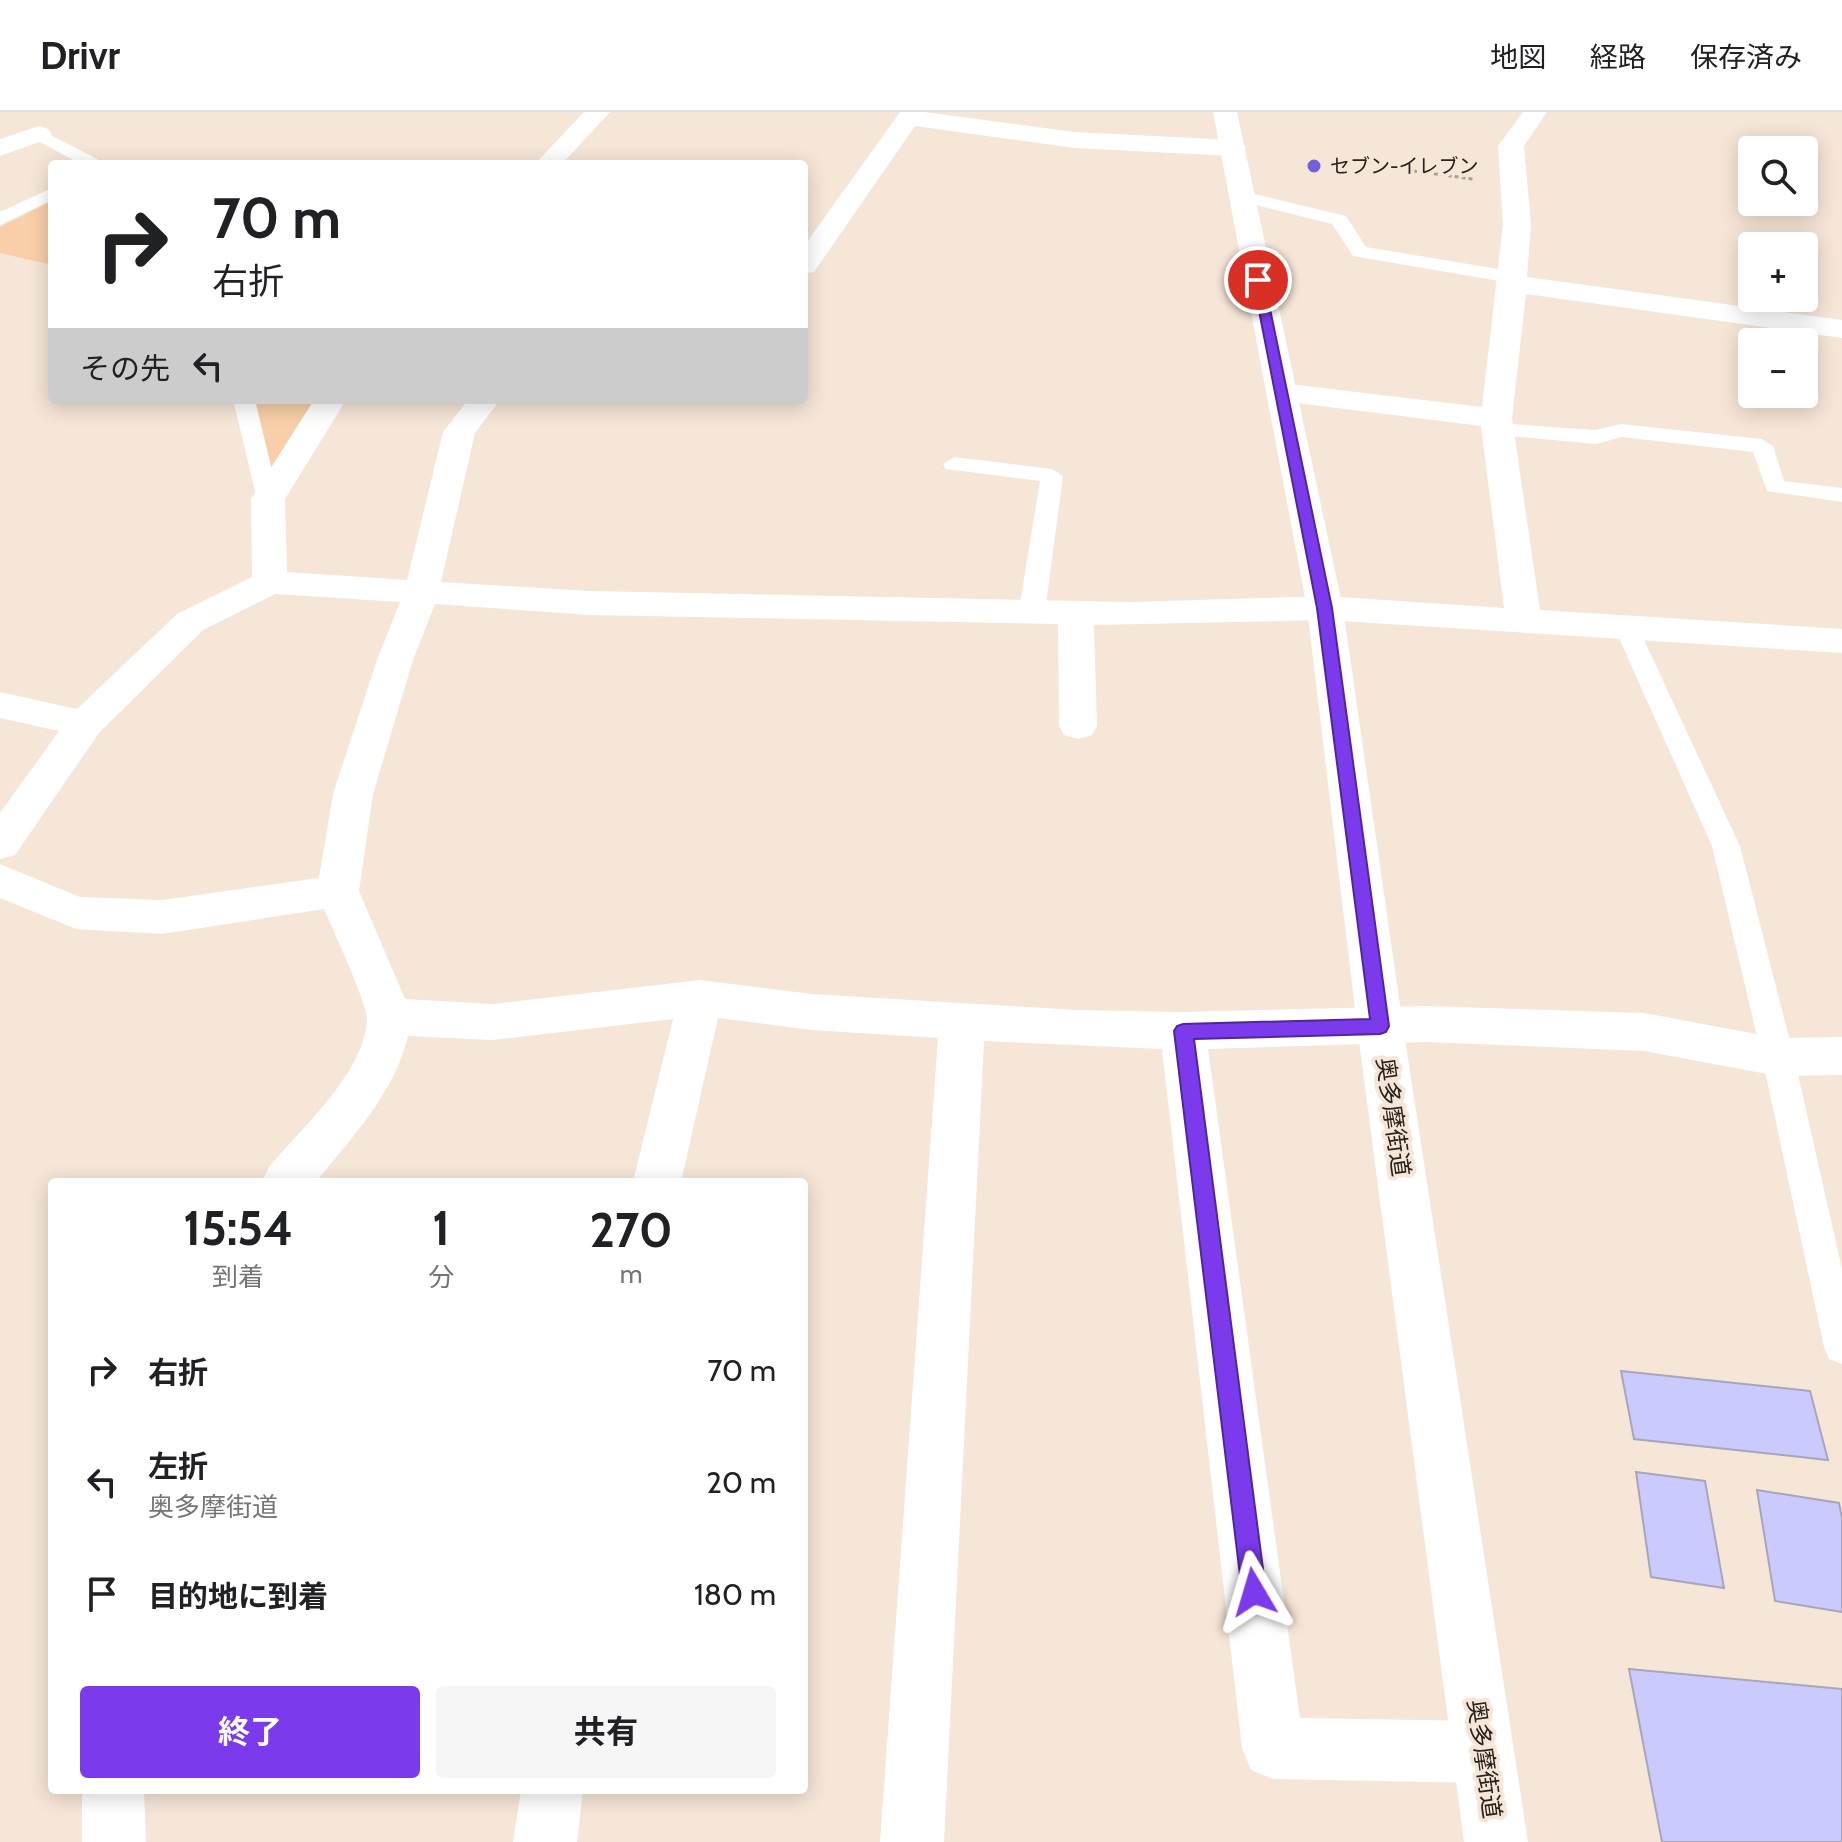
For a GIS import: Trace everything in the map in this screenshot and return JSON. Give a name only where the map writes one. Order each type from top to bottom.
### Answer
[{"type":"street","points":[[552,160],[598,112]]},
{"type":"street","points":[[1524,621],[1497,423],[1517,224],[1511,146],[1535,112]]},
{"type":"street","points":[[808,260],[911,115],[1075,140],[1229,130]]},
{"type":"street","name":"奥多摩街道","points":[[1229,130],[1325,608],[1380,1026],[1496,1842]]},
{"type":"street","points":[[0,148],[39,134]]},
{"type":"street","points":[[1513,281],[1522,285],[1842,329]]},
{"type":"street","points":[[1281,392],[1497,423]]},
{"type":"street","points":[[270,582],[268,499],[327,404]]},
{"type":"street","points":[[289,1178],[361,1092],[381,1053],[390,1017],[338,891],[353,794],[395,660],[421,594],[459,432],[481,404]]},
{"type":"street","points":[[0,844],[85,724],[190,622],[270,582],[590,603],[1076,613],[1325,608],[1842,641]]},
{"type":"street","points":[[1076,613],[1078,726]]},
{"type":"street","points":[[0,705],[85,724]]},
{"type":"street","points":[[0,880],[76,913],[162,917],[338,891]]},
{"type":"street","points":[[390,1017],[492,1022],[700,998],[812,1012],[1076,1029],[1183,1031],[1427,1024],[1644,1032],[1778,1057],[1842,1056]]},
{"type":"street","points":[[658,1178],[700,998]]},
{"type":"street","points":[[912,1842],[962,1022]]},
{"type":"street","points":[[1183,1031],[1273,1748],[1482,1752]]},
{"type":"street","points":[[113,1794],[114,1842]]},
{"type":"street","points":[[545,1842],[551,1794]]},
{"type":"lane","points":[[39,134],[86,160]]},
{"type":"lane","points":[[0,219],[48,195]]},
{"type":"lane","points":[[1242,196],[1339,220],[1360,252],[1504,276],[1513,281]]},
{"type":"lane","points":[[245,404],[268,499]]},
{"type":"lane","points":[[1497,423],[1596,437],[1621,430],[1762,446],[1775,486],[1842,495]]},
{"type":"lane","points":[[954,464],[1052,476],[1033,612]]},
{"type":"lane","points":[[1626,627],[1726,846],[1778,1057],[1842,1347]]},
{"type":"path","points":[[1413,171],[1514,184]]},
{"type":"shaded area","points":[[48,203],[48,264],[0,253],[0,227]]},
{"type":"shaded area","points":[[255,404],[312,404],[270,471]]},
{"type":"building","points":[[1621,1371],[1810,1391],[1828,1460],[1634,1439]]},
{"type":"building","points":[[1636,1472],[1705,1481],[1724,1588],[1651,1577]]},
{"type":"building","points":[[1757,1490],[1839,1503],[1842,1518],[1842,1612],[1775,1601]]},
{"type":"building","points":[[1629,1669],[1842,1689],[1842,1842],[1662,1842]]},
{"type":"place","name":"セブン-イレブン","points":[[1314,166]]},
{"type":"route","points":[[1254,1592],[1183,1031],[1380,1026],[1325,608],[1258,280]]}]
